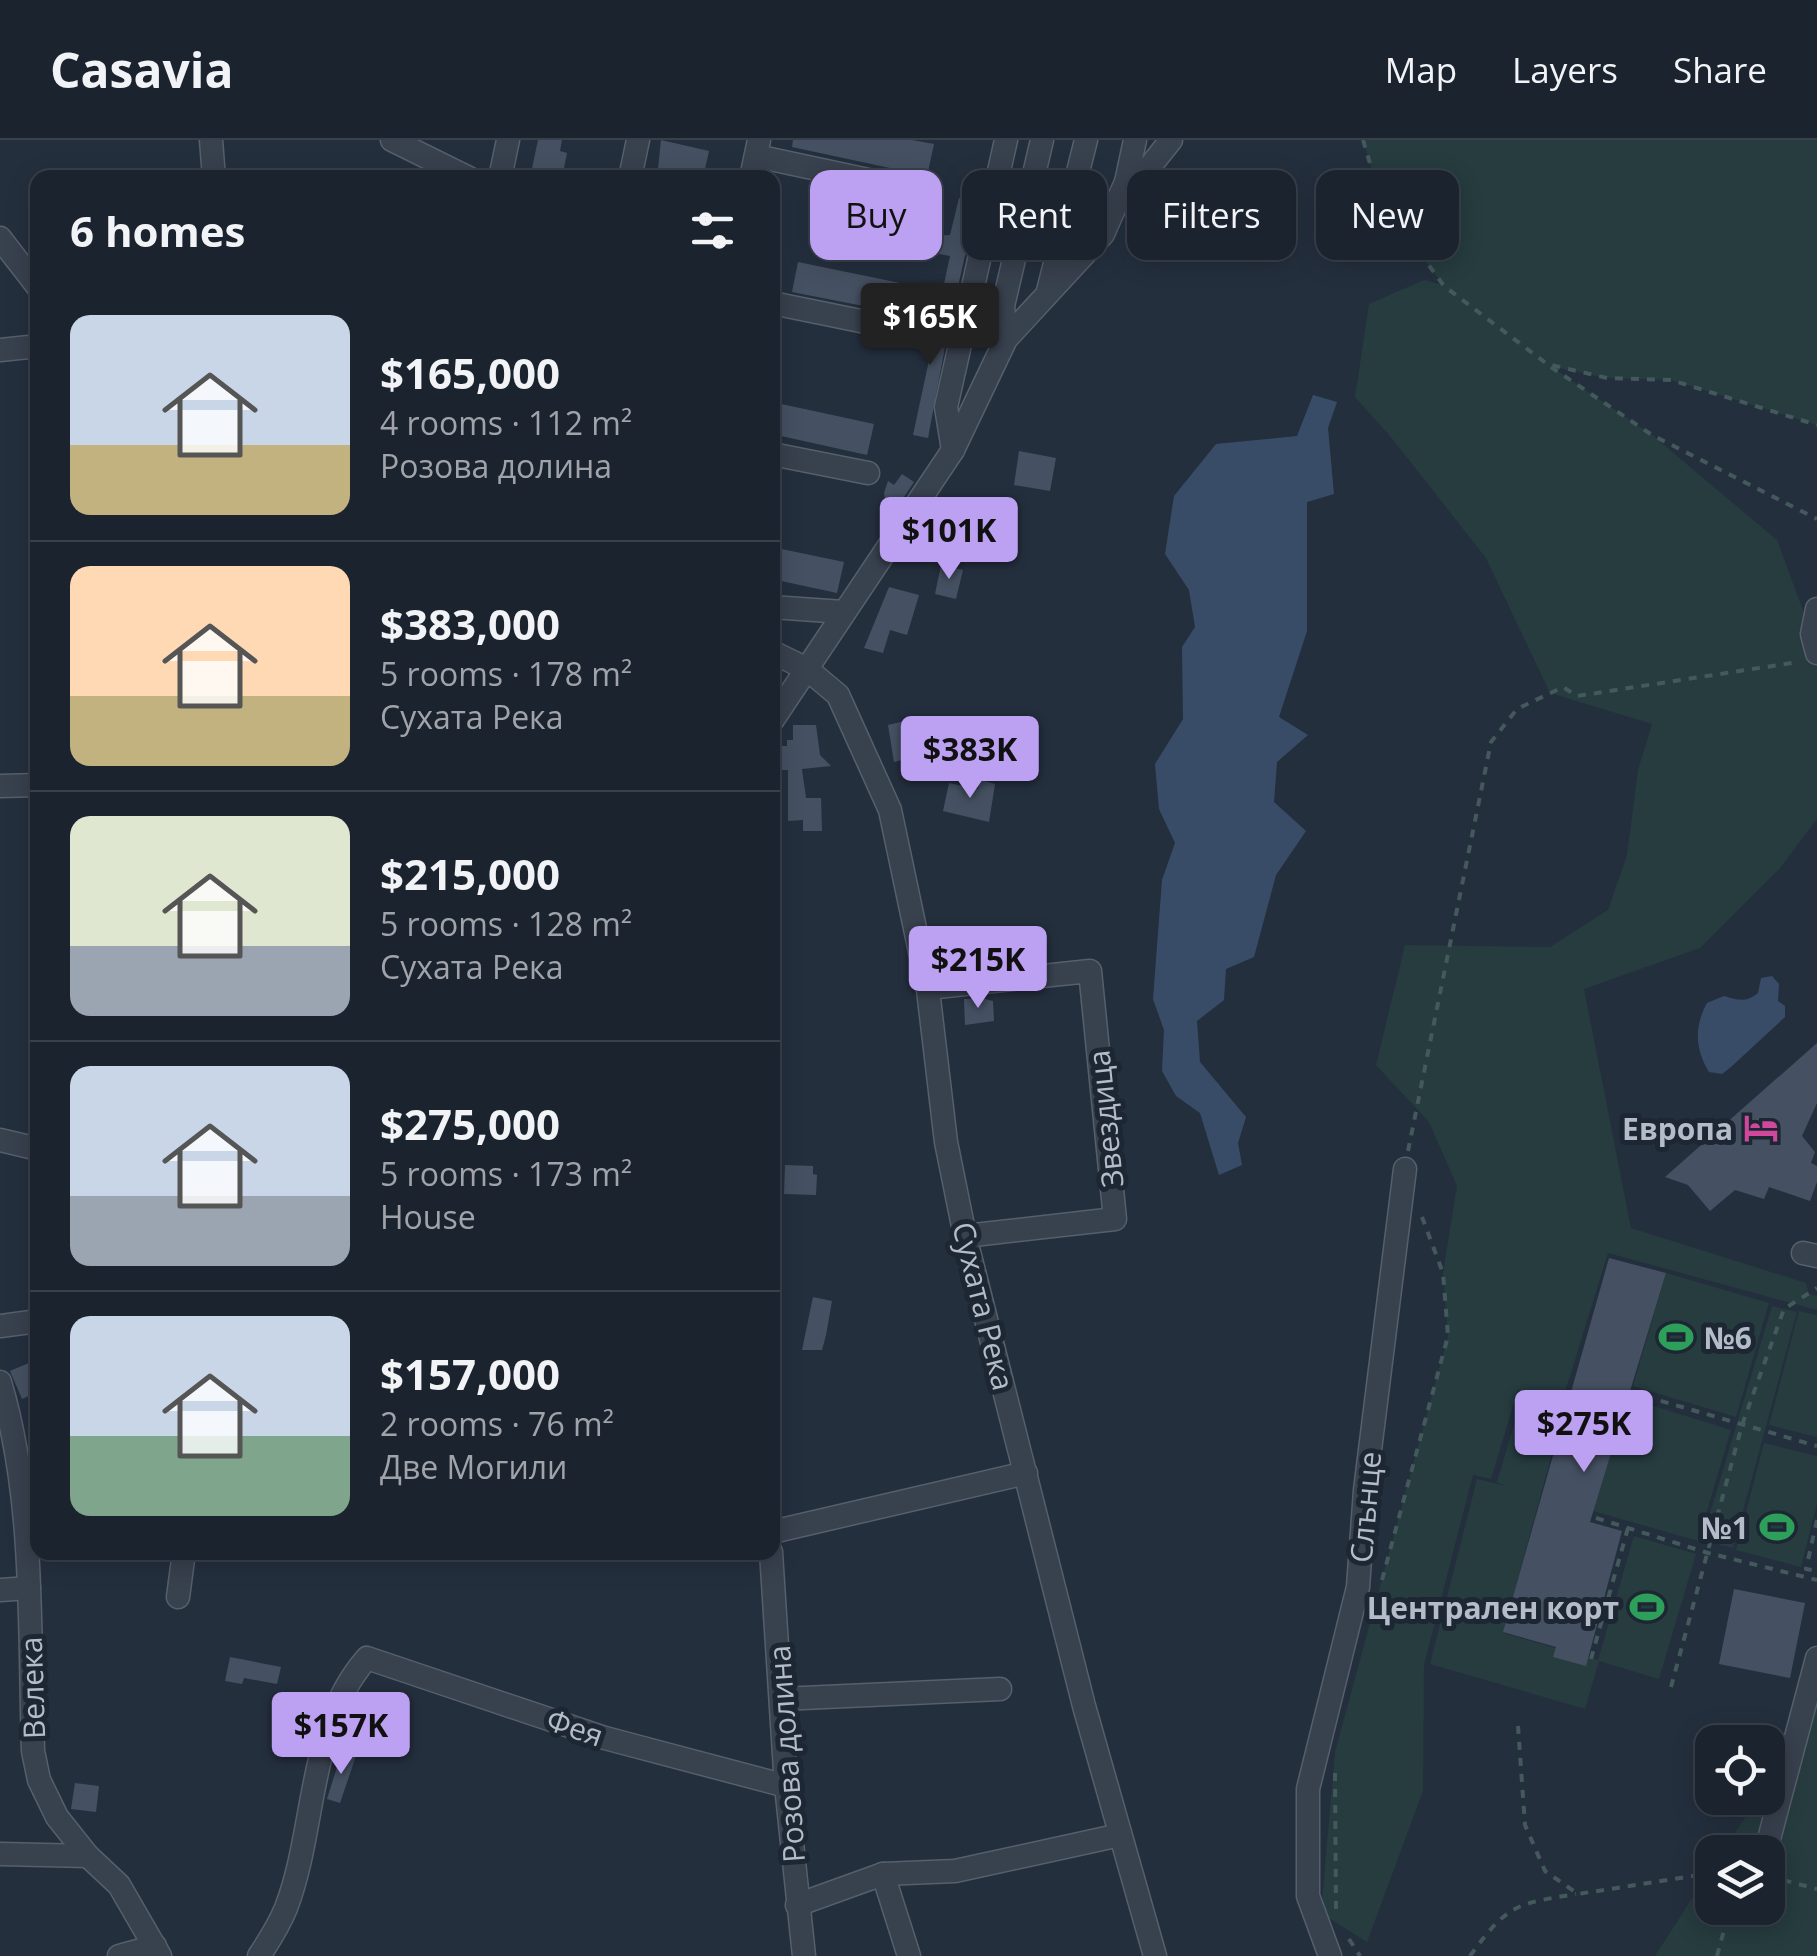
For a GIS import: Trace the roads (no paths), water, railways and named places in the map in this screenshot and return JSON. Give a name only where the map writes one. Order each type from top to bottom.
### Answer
[{"type":"street","points":[[211,140],[213,170]]},
{"type":"street","points":[[392,140],[454,170]]},
{"type":"street","points":[[502,170],[508,140]]},
{"type":"street","points":[[632,170],[638,140]]},
{"type":"street","points":[[953,450],[946,408],[1006,140]]},
{"type":"street","points":[[1006,339],[1003,306],[1042,140]]},
{"type":"street","points":[[1047,294],[1086,140]]},
{"type":"street","points":[[780,709],[953,450],[1006,339],[1104,234],[1126,182],[1136,140]]},
{"type":"street","points":[[1126,182],[1148,169],[1171,140]]},
{"type":"street","points":[[755,158],[815,170]]},
{"type":"street","points":[[0,238],[30,277]]},
{"type":"street","points":[[780,305],[900,330]]},
{"type":"street","points":[[0,350],[30,347]]},
{"type":"street","points":[[780,456],[868,472]]},
{"type":"street","points":[[780,608],[843,612]]},
{"type":"street","points":[[1808,658],[1817,609]]},
{"type":"street","name":"Сухата Река","points":[[780,656],[807,669],[838,694],[890,810],[928,988],[946,1142],[966,1236],[1084,1706],[1154,1956]]},
{"type":"street","points":[[0,786],[30,785]]},
{"type":"street","name":"Звездица","points":[[928,988],[1090,971],[1115,1219],[966,1236]]},
{"type":"street","points":[[0,1140],[30,1148]]},
{"type":"street","name":"Слънце","points":[[1330,1956],[1308,1896],[1308,1789],[1358,1587],[1365,1490],[1405,1169]]},
{"type":"street","points":[[0,1326],[30,1322]]},
{"type":"street","name":"Велека","points":[[0,1382],[9,1414],[28,1540],[34,1751],[39,1780],[57,1817],[88,1856],[119,1885],[157,1951]]},
{"type":"street","points":[[780,1530],[1026,1473]]},
{"type":"street","points":[[178,1597],[183,1560]]},
{"type":"street","name":"Розова долина","points":[[772,1560],[786,1786],[804,1956]]},
{"type":"street","points":[[0,1590],[28,1588]]},
{"type":"street","name":"Фея","points":[[259,1956],[285,1911],[323,1749],[339,1703],[354,1673],[368,1658],[605,1738],[786,1786]]},
{"type":"street","points":[[1769,1835],[1817,1658]]},
{"type":"street","points":[[781,1699],[1000,1689]]},
{"type":"street","points":[[797,1905],[883,1874],[955,1871],[1120,1835]]},
{"type":"street","points":[[0,1854],[88,1856]]},
{"type":"street","points":[[883,1874],[909,1956]]},
{"type":"street","points":[[120,1956],[157,1951]]},
{"type":"water","points":[[1313,395],[1337,402],[1328,428],[1334,494],[1307,502],[1307,631],[1279,717],[1308,735],[1277,762],[1274,802],[1306,831],[1276,875],[1254,957],[1226,969],[1224,1000],[1197,1021],[1200,1062],[1246,1117],[1238,1143],[1242,1165],[1219,1175],[1200,1113],[1176,1096],[1162,1071],[1164,1030],[1153,999],[1162,880],[1175,843],[1159,809],[1155,764],[1183,719],[1182,647],[1195,627],[1189,590],[1165,554],[1174,496],[1216,444],[1297,436]]},
{"type":"water","points":[[1772,976],[1779,984],[1778,1001],[1785,1006],[1785,1017],[1722,1074],[1709,1072],[1698,1038],[1707,1003],[1724,996],[1750,998],[1758,993],[1761,978]]},
{"type":"place","name":"Европа","points":[[1761,1128]]},
{"type":"place","name":"№6","points":[[1676,1337]]},
{"type":"place","name":"№1","points":[[1777,1527]]},
{"type":"place","name":"Централен корт","points":[[1647,1607]]}]
